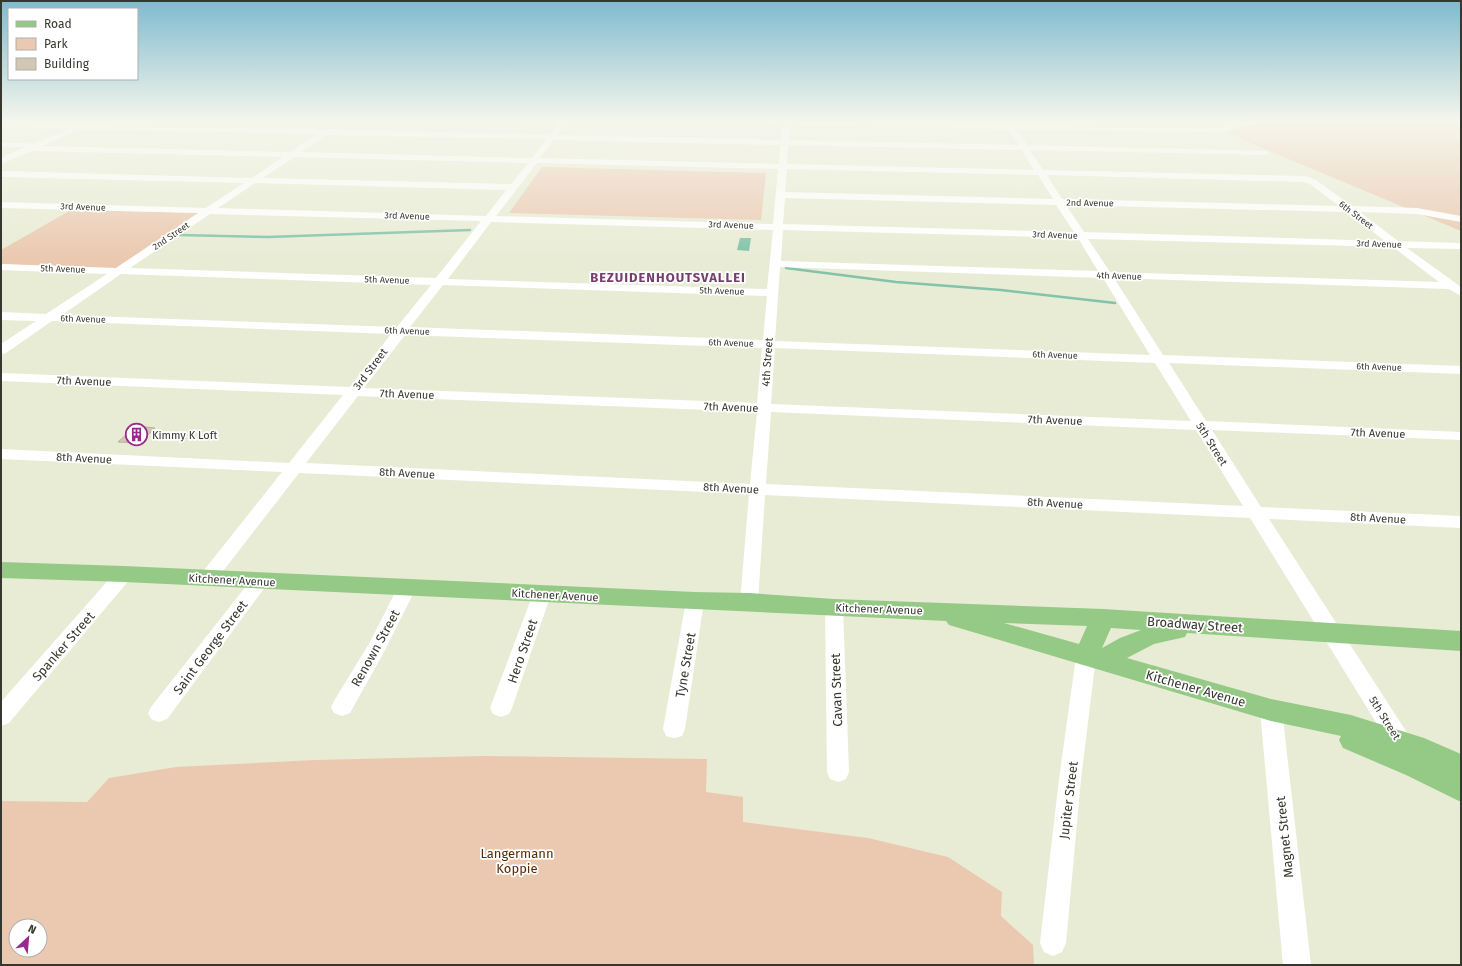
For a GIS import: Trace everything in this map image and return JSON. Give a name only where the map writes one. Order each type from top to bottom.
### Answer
[{"type":"main road","name":"Kitchener Avenue","points":[[1,570],[124,574],[695,602],[749,602],[834,608],[928,610],[1280,712],[1351,727],[1424,750],[1461,768]]},
{"type":"main road","name":"Broadway Street","points":[[928,610],[1103,618],[1461,641]]},
{"type":"main road","points":[[1094,659],[1103,618]]},
{"type":"main road","points":[[1094,659],[1140,638],[1205,625]]},
{"type":"main road","name":"Kitchener Avenue","points":[[1280,712],[1416,766],[1461,790]]},
{"type":"street","name":"2nd Street","points":[[1,350],[273,167]]},
{"type":"street","name":"3rd Street","points":[[207,579],[528,167]]},
{"type":"street","name":"4th Street","points":[[749,602],[783,167]]},
{"type":"street","points":[[786,167],[1041,173]]},
{"type":"street","name":"5th Street","points":[[1037,167],[1416,766]]},
{"type":"street","name":"6th Street","points":[[1041,173],[1309,180],[1456,286],[1461,293]]},
{"type":"street","points":[[1,174],[512,187]]},
{"type":"street","name":"2nd Avenue","points":[[781,195],[1422,211],[1461,219]]},
{"type":"street","name":"3rd Avenue","points":[[1,204],[1461,246]]},
{"type":"street","name":"4th Avenue","points":[[776,264],[1107,276],[1456,286]]},
{"type":"street","name":"5th Avenue","points":[[1,267],[772,293]]},
{"type":"street","name":"6th Avenue","points":[[1,316],[1461,370]]},
{"type":"street","name":"7th Avenue","points":[[1,377],[1461,436]]},
{"type":"street","name":"8th Avenue","points":[[1,454],[1461,522]]},
{"type":"street","name":"Spanker Street","points":[[1,717],[124,574]]},
{"type":"street","name":"Saint George Street","points":[[160,713],[260,581]]},
{"type":"street","name":"Renown Street","points":[[342,707],[377,647],[407,588]]},
{"type":"street","name":"Hero Street","points":[[502,708],[542,594]]},
{"type":"street","name":"Tyne Street","points":[[674,729],[695,602]]},
{"type":"street","name":"Cavan Street","points":[[834,608],[838,772]]},
{"type":"street","name":"Jupiter Street","points":[[1053,943],[1070,780],[1094,659]]},
{"type":"street","name":"Magnet Street","points":[[1280,712],[1296,965]]},
{"type":"green space","points":[[542,167],[766,173],[761,220],[509,213]]},
{"type":"green space","points":[[1308,167],[1461,167],[1461,231]]},
{"type":"green space","points":[[71,210],[201,213],[113,270],[1,264],[1,250]]},
{"type":"green space","name":"Langermann Koppie","points":[[482,756],[707,759],[706,792],[743,797],[743,822],[868,838],[948,857],[1002,892],[1001,916],[1033,945],[1034,965],[1,965],[1,801],[87,802],[109,778],[176,767],[315,760]]},
{"type":"shaded area","points":[[740,238],[751,238],[749,251],[737,250]]},
{"type":"building","name":"Kimmy K Loft","points":[[136,426],[155,428],[140,443],[118,442]]},
{"type":"waterway","points":[[179,235],[268,237],[470,230]]},
{"type":"waterway","points":[[786,268],[896,282],[1001,290],[1115,303]]},
{"type":"place","name":"Kimmy K Loft","points":[[137,435]]},
{"type":"district","name":"BEZUIDENHOUTSVALLEI","points":[[668,277]]}]
